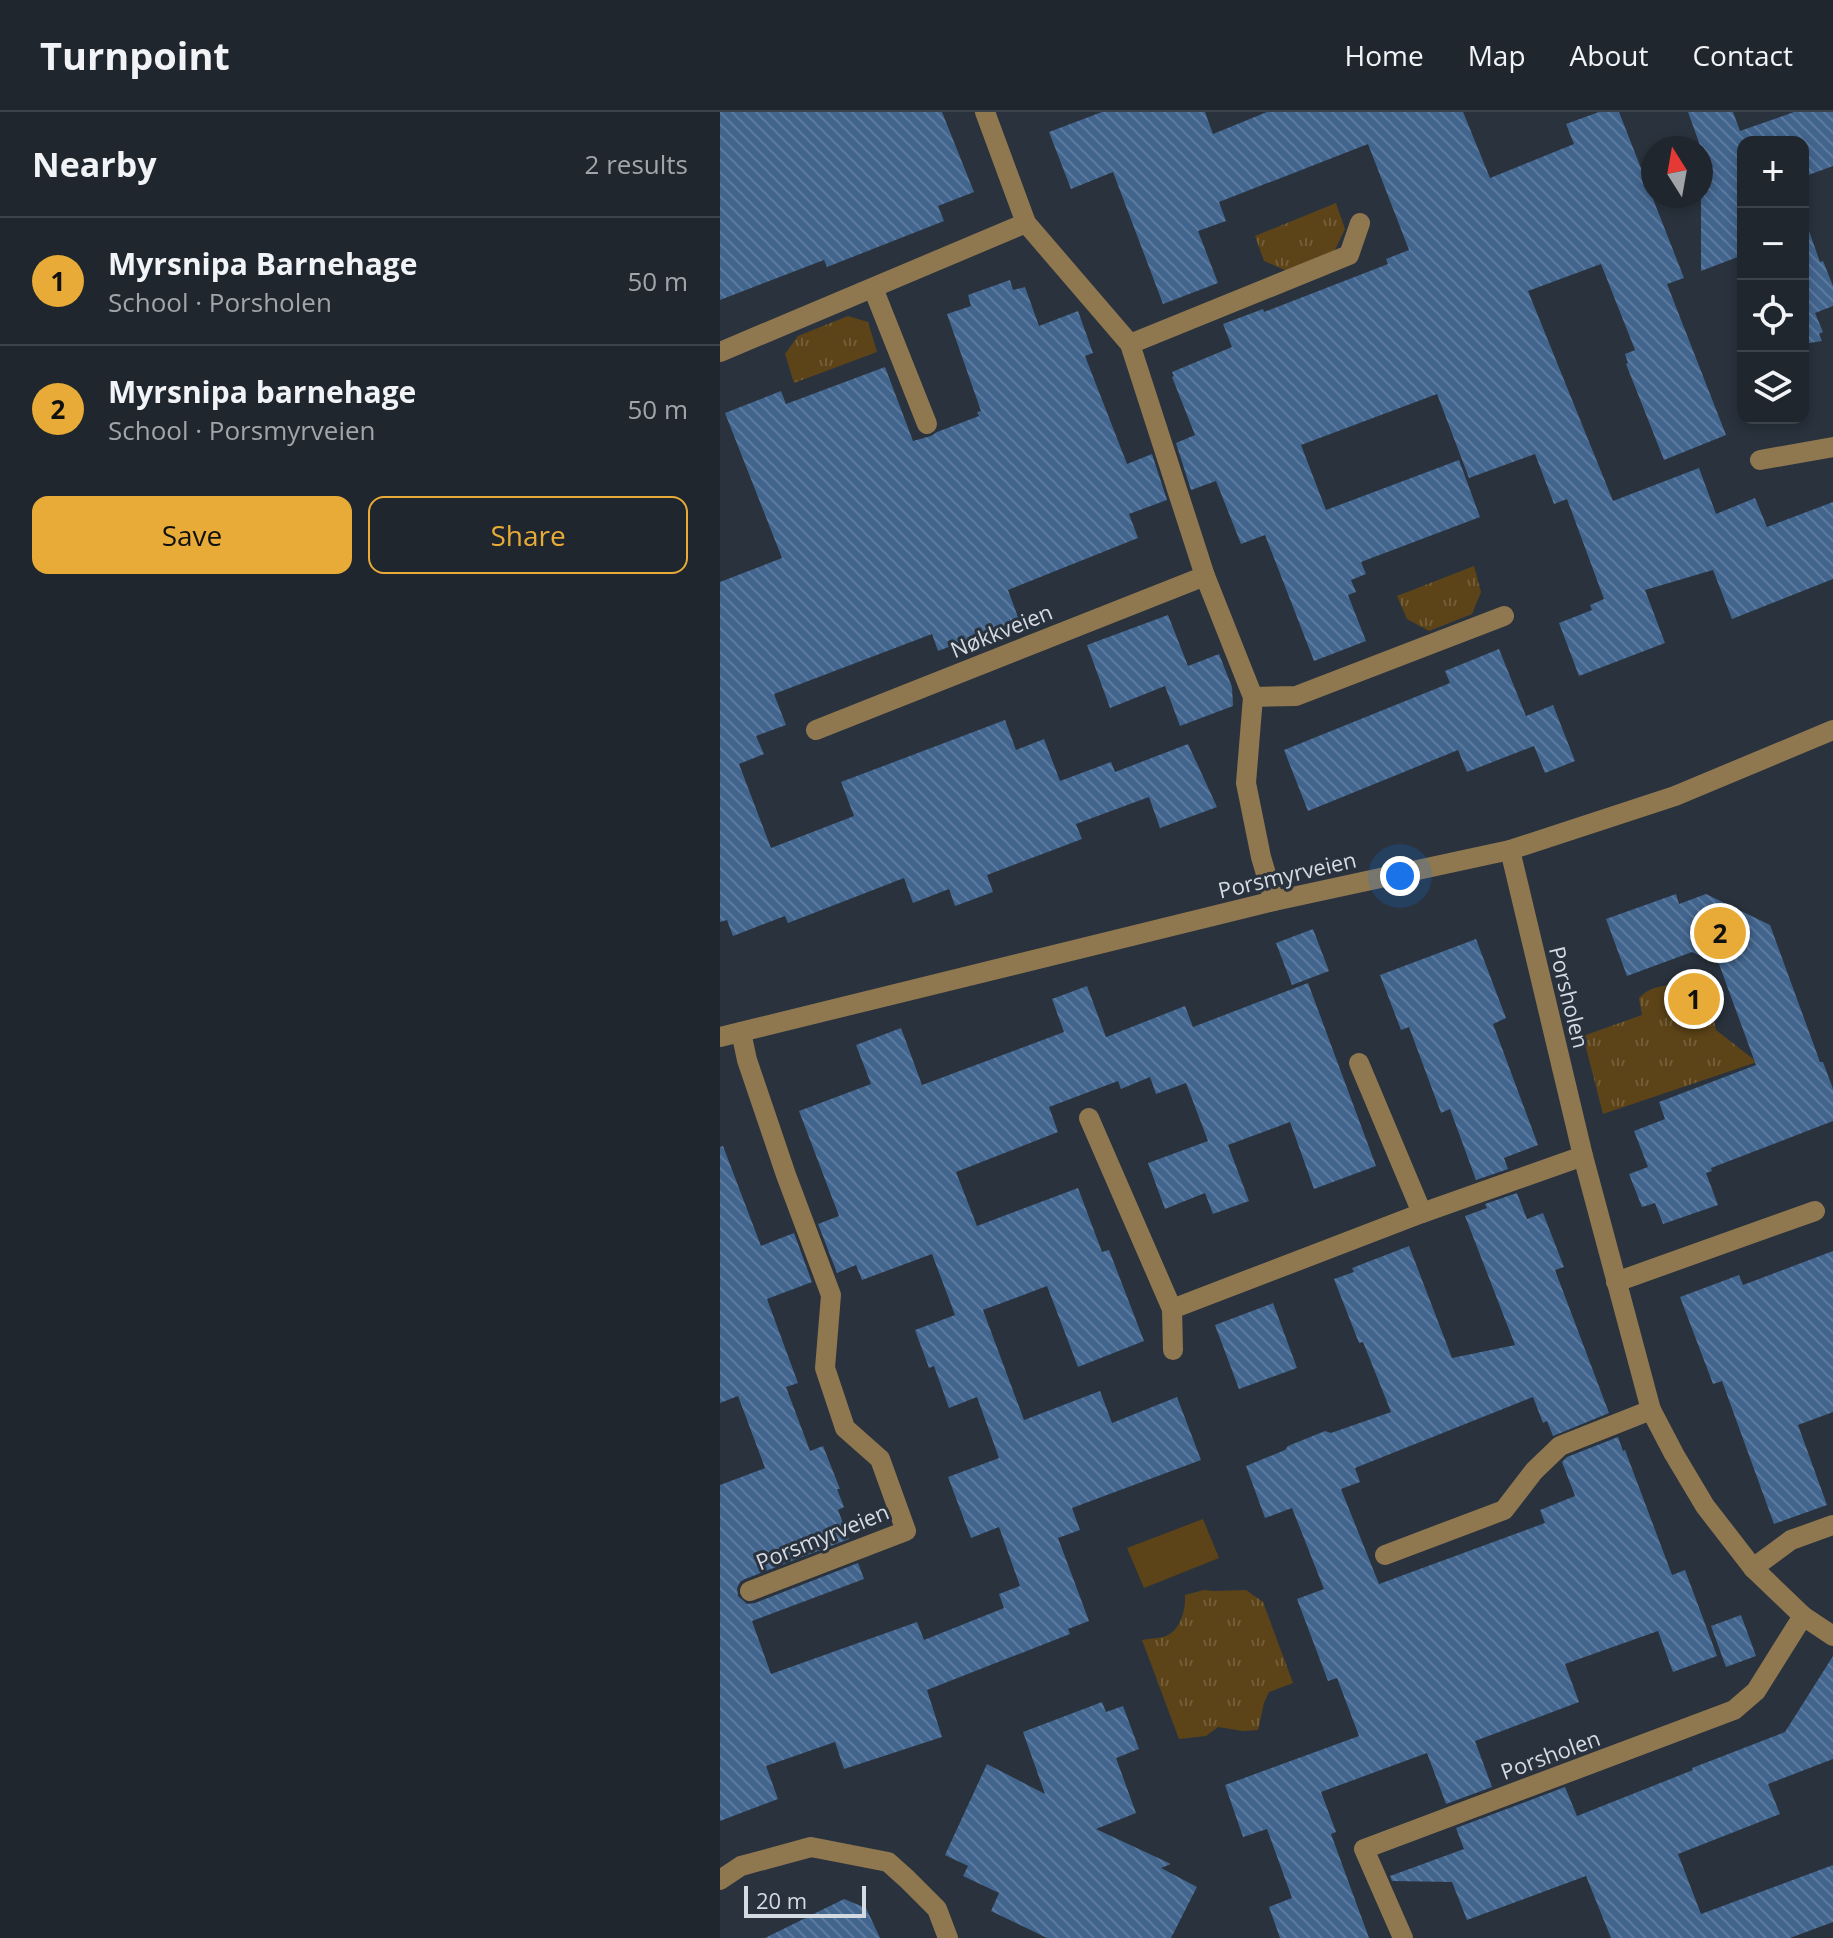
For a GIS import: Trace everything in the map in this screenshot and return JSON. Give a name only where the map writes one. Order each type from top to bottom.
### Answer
[{"type":"street","points":[[985,112],[1026,223],[1130,344],[1205,576],[1253,697],[1246,783],[1261,857],[1274,901]]},
{"type":"street","points":[[730,349],[1026,223]]},
{"type":"street","points":[[1130,344],[1349,255],[1360,223]]},
{"type":"street","points":[[873,288],[927,424]]},
{"type":"street","points":[[1760,460],[1833,447]]},
{"type":"street","name":"Nøkkveien","points":[[816,730],[1205,576]]},
{"type":"street","points":[[1253,697],[1296,696],[1504,616]]},
{"type":"street","name":"Porsmyrveien","points":[[720,1037],[1274,901],[1510,850],[1675,796],[1833,730]]},
{"type":"street","name":"Porsholen","points":[[1510,850],[1583,1156],[1651,1410],[1705,1506],[1753,1568],[1803,1616],[1833,1636]]},
{"type":"street","name":"Porsmyrveien","points":[[741,1032],[747,1060],[786,1175],[831,1295],[825,1368],[845,1428],[880,1459],[906,1531],[750,1591]]},
{"type":"street","points":[[1359,1063],[1422,1213]]},
{"type":"street","points":[[1089,1118],[1172,1309],[1173,1350]]},
{"type":"street","points":[[1172,1309],[1422,1213],[1583,1156]]},
{"type":"street","points":[[1616,1282],[1815,1211]]},
{"type":"street","points":[[1385,1555],[1504,1510],[1534,1471],[1560,1446],[1651,1410]]},
{"type":"street","points":[[1753,1568],[1791,1540],[1833,1525]]},
{"type":"street","name":"Porsholen","points":[[1403,1938],[1364,1849],[1734,1710],[1756,1691],[1803,1616]]},
{"type":"street","points":[[720,1880],[741,1866],[811,1847],[888,1862],[937,1909],[948,1938]]},
{"type":"green space","points":[[1336,203],[1345,229],[1334,252],[1287,271],[1264,261],[1255,236]]},
{"type":"green space","points":[[848,316],[868,322],[877,352],[794,383],[785,354],[798,336]]},
{"type":"green space","points":[[1474,566],[1481,592],[1472,614],[1429,631],[1407,619],[1397,596]]},
{"type":"green space","points":[[1695,983],[1716,1030],[1757,1062],[1603,1114],[1583,1036],[1642,1015],[1639,998],[1644,993],[1665,986]]},
{"type":"green space","points":[[1203,1519],[1219,1558],[1144,1588],[1127,1548]]},
{"type":"green space","points":[[1204,1590],[1246,1590],[1263,1602],[1293,1683],[1269,1692],[1258,1730],[1218,1727],[1206,1736],[1179,1739],[1142,1640],[1173,1632],[1182,1618],[1185,1595]]},
{"type":"building","points":[[720,112],[942,112],[974,192],[938,206],[944,221],[827,267],[824,260],[720,300]]},
{"type":"building","points":[[1102,112],[1205,112],[1213,134],[1267,112],[1463,112],[1490,178],[1574,144],[1566,124],[1599,112],[1619,112],[1641,168],[1641,208],[1657,208],[1684,278],[1667,284],[1726,435],[1664,460],[1626,364],[1625,354],[1635,350],[1601,264],[1528,291],[1613,501],[1699,468],[1716,514],[1755,498],[1767,527],[1833,502],[1833,579],[1732,619],[1713,570],[1645,590],[1665,643],[1579,676],[1559,623],[1592,610],[1590,605],[1604,599],[1567,499],[1554,504],[1535,454],[1469,478],[1437,394],[1301,445],[1326,510],[1459,460],[1480,517],[1361,562],[1366,574],[1351,580],[1356,592],[1348,595],[1366,641],[1314,661],[1265,535],[1241,544],[1216,481],[1191,490],[1176,443],[1195,435],[1172,372],[1232,347],[1223,324],[1263,309],[1264,312],[1388,264],[1386,259],[1409,250],[1368,144],[1219,202],[1226,221],[1198,231],[1218,283],[1163,304],[1113,172],[1071,189],[1049,132]]},
{"type":"building","points":[[1688,112],[1733,112],[1740,131],[1794,112],[1833,112],[1833,166],[1809,175],[1809,136],[1737,136],[1737,257],[1701,271],[1701,208],[1713,208],[1713,136],[1697,136]]},
{"type":"building","points":[[1809,231],[1833,286],[1833,306],[1815,313],[1823,332],[1819,334],[1822,341],[1809,343]]},
{"type":"building","points":[[1010,280],[1013,290],[1025,287],[1039,326],[1078,311],[1093,353],[1085,356],[1127,464],[1152,454],[1167,500],[1129,514],[1138,538],[1008,590],[1019,620],[938,651],[932,634],[774,694],[786,725],[756,736],[764,754],[739,764],[771,848],[854,816],[841,782],[1005,720],[1016,750],[1044,739],[1060,781],[1111,762],[1115,772],[1188,744],[1217,807],[1160,828],[1149,797],[1076,824],[1082,839],[987,875],[993,892],[955,906],[949,889],[913,903],[904,878],[788,923],[785,916],[733,936],[727,920],[720,922],[720,582],[782,558],[725,413],[781,391],[786,404],[885,367],[913,441],[979,416],[977,412],[981,411],[947,314],[971,306],[968,295]]},
{"type":"building","points":[[1168,615],[1188,666],[1219,654],[1232,687],[1233,706],[1180,726],[1165,686],[1110,708],[1087,645]]},
{"type":"building","points":[[1499,649],[1526,716],[1553,705],[1575,761],[1545,773],[1534,746],[1467,772],[1458,750],[1308,811],[1284,750],[1450,683],[1445,671]]},
{"type":"building","points":[[1676,894],[1679,904],[1706,894],[1770,925],[1820,1062],[1823,1062],[1833,1089],[1833,1121],[1711,1168],[1712,1171],[1706,1173],[1718,1205],[1663,1224],[1655,1203],[1642,1207],[1629,1174],[1648,1167],[1634,1131],[1665,1119],[1659,1102],[1756,1065],[1719,964],[1692,952],[1627,976],[1606,919]]},
{"type":"building","points":[[1313,929],[1329,971],[1292,985],[1276,943]]},
{"type":"building","points":[[1476,939],[1506,1018],[1493,1024],[1538,1145],[1504,1158],[1508,1169],[1476,1180],[1450,1109],[1441,1113],[1409,1027],[1401,1030],[1380,975]]},
{"type":"building","points":[[1308,983],[1376,1166],[1314,1189],[1290,1122],[1228,1145],[1249,1201],[1213,1214],[1205,1193],[1165,1209],[1148,1163],[1208,1141],[1186,1083],[1156,1094],[1150,1077],[1121,1089],[1118,1081],[1049,1107],[1058,1132],[956,1172],[977,1226],[1078,1188],[1102,1252],[1109,1250],[1144,1341],[1078,1367],[1047,1286],[983,1310],[1024,1420],[1100,1391],[1112,1423],[1177,1397],[1201,1460],[1072,1508],[1080,1530],[1058,1538],[1089,1621],[1068,1629],[1070,1634],[927,1690],[942,1737],[844,1769],[835,1742],[766,1766],[778,1799],[720,1821],[720,1485],[765,1468],[738,1396],[720,1403],[720,1147],[723,1146],[761,1246],[794,1233],[812,1282],[767,1299],[798,1383],[786,1387],[810,1451],[823,1446],[840,1489],[837,1489],[844,1507],[838,1510],[849,1539],[745,1579],[737,1588],[738,1596],[747,1604],[755,1603],[858,1563],[864,1579],[752,1621],[771,1674],[917,1622],[924,1640],[1004,1608],[999,1594],[1020,1586],[999,1527],[971,1538],[948,1477],[999,1458],[977,1397],[949,1408],[934,1366],[929,1368],[915,1330],[955,1315],[932,1254],[862,1280],[856,1265],[837,1273],[818,1224],[839,1216],[799,1111],[871,1084],[856,1045],[901,1028],[922,1085],[1064,1032],[1052,999],[1087,986],[1106,1037],[1185,1006],[1193,1027]]},
{"type":"building","points":[[1517,1193],[1527,1219],[1543,1213],[1564,1267],[1555,1270],[1609,1413],[1553,1436],[1547,1421],[1543,1423],[1533,1397],[1355,1468],[1360,1482],[1341,1489],[1379,1584],[1545,1523],[1540,1510],[1575,1496],[1562,1462],[1567,1457],[1618,1437],[1672,1575],[1685,1570],[1717,1656],[1673,1672],[1658,1631],[1565,1664],[1579,1702],[1475,1741],[1492,1787],[1446,1804],[1427,1753],[1321,1792],[1336,1832],[1331,1834],[1369,1938],[1280,1938],[1269,1907],[1292,1898],[1267,1829],[1243,1837],[1225,1785],[1359,1736],[1337,1678],[1328,1681],[1297,1599],[1324,1589],[1292,1508],[1265,1518],[1246,1466],[1325,1431],[1331,1433],[1391,1412],[1334,1279],[1354,1272],[1352,1268],[1409,1246],[1452,1358],[1515,1345],[1465,1216],[1487,1208],[1485,1204]]},
{"type":"building","points":[[1833,1251],[1833,1412],[1798,1425],[1827,1505],[1774,1524],[1722,1381],[1713,1384],[1680,1297],[1739,1275],[1743,1285]]},
{"type":"building","points":[[1273,1303],[1297,1368],[1239,1389],[1215,1325]]},
{"type":"building","points":[[1741,1615],[1756,1656],[1726,1667],[1711,1626]]},
{"type":"building","points":[[1833,1656],[1833,1759],[1768,1784],[1780,1814],[1678,1854],[1701,1914],[1833,1865],[1833,1922],[1790,1938],[1611,1938],[1586,1876],[1467,1920],[1452,1882],[1392,1881],[1390,1876],[1464,1849],[1456,1828],[1565,1787],[1577,1816],[1785,1732]]},
{"type":"building","points":[[1102,1702],[1106,1712],[1123,1706],[1139,1749],[1116,1758],[1136,1813],[1096,1829],[1171,1864],[1161,1868],[1197,1887],[1171,1938],[1047,1938],[991,1911],[999,1893],[963,1876],[968,1866],[945,1855],[987,1764],[1045,1794],[1023,1732]]},
{"type":"building","points":[[844,1899],[866,1908],[880,1938],[765,1938]]},
{"type":"place","name":"Myrsnipa barnehage","points":[[1720,933]]},
{"type":"place","name":"Myrsnipa Barnehage","points":[[1694,999]]}]
